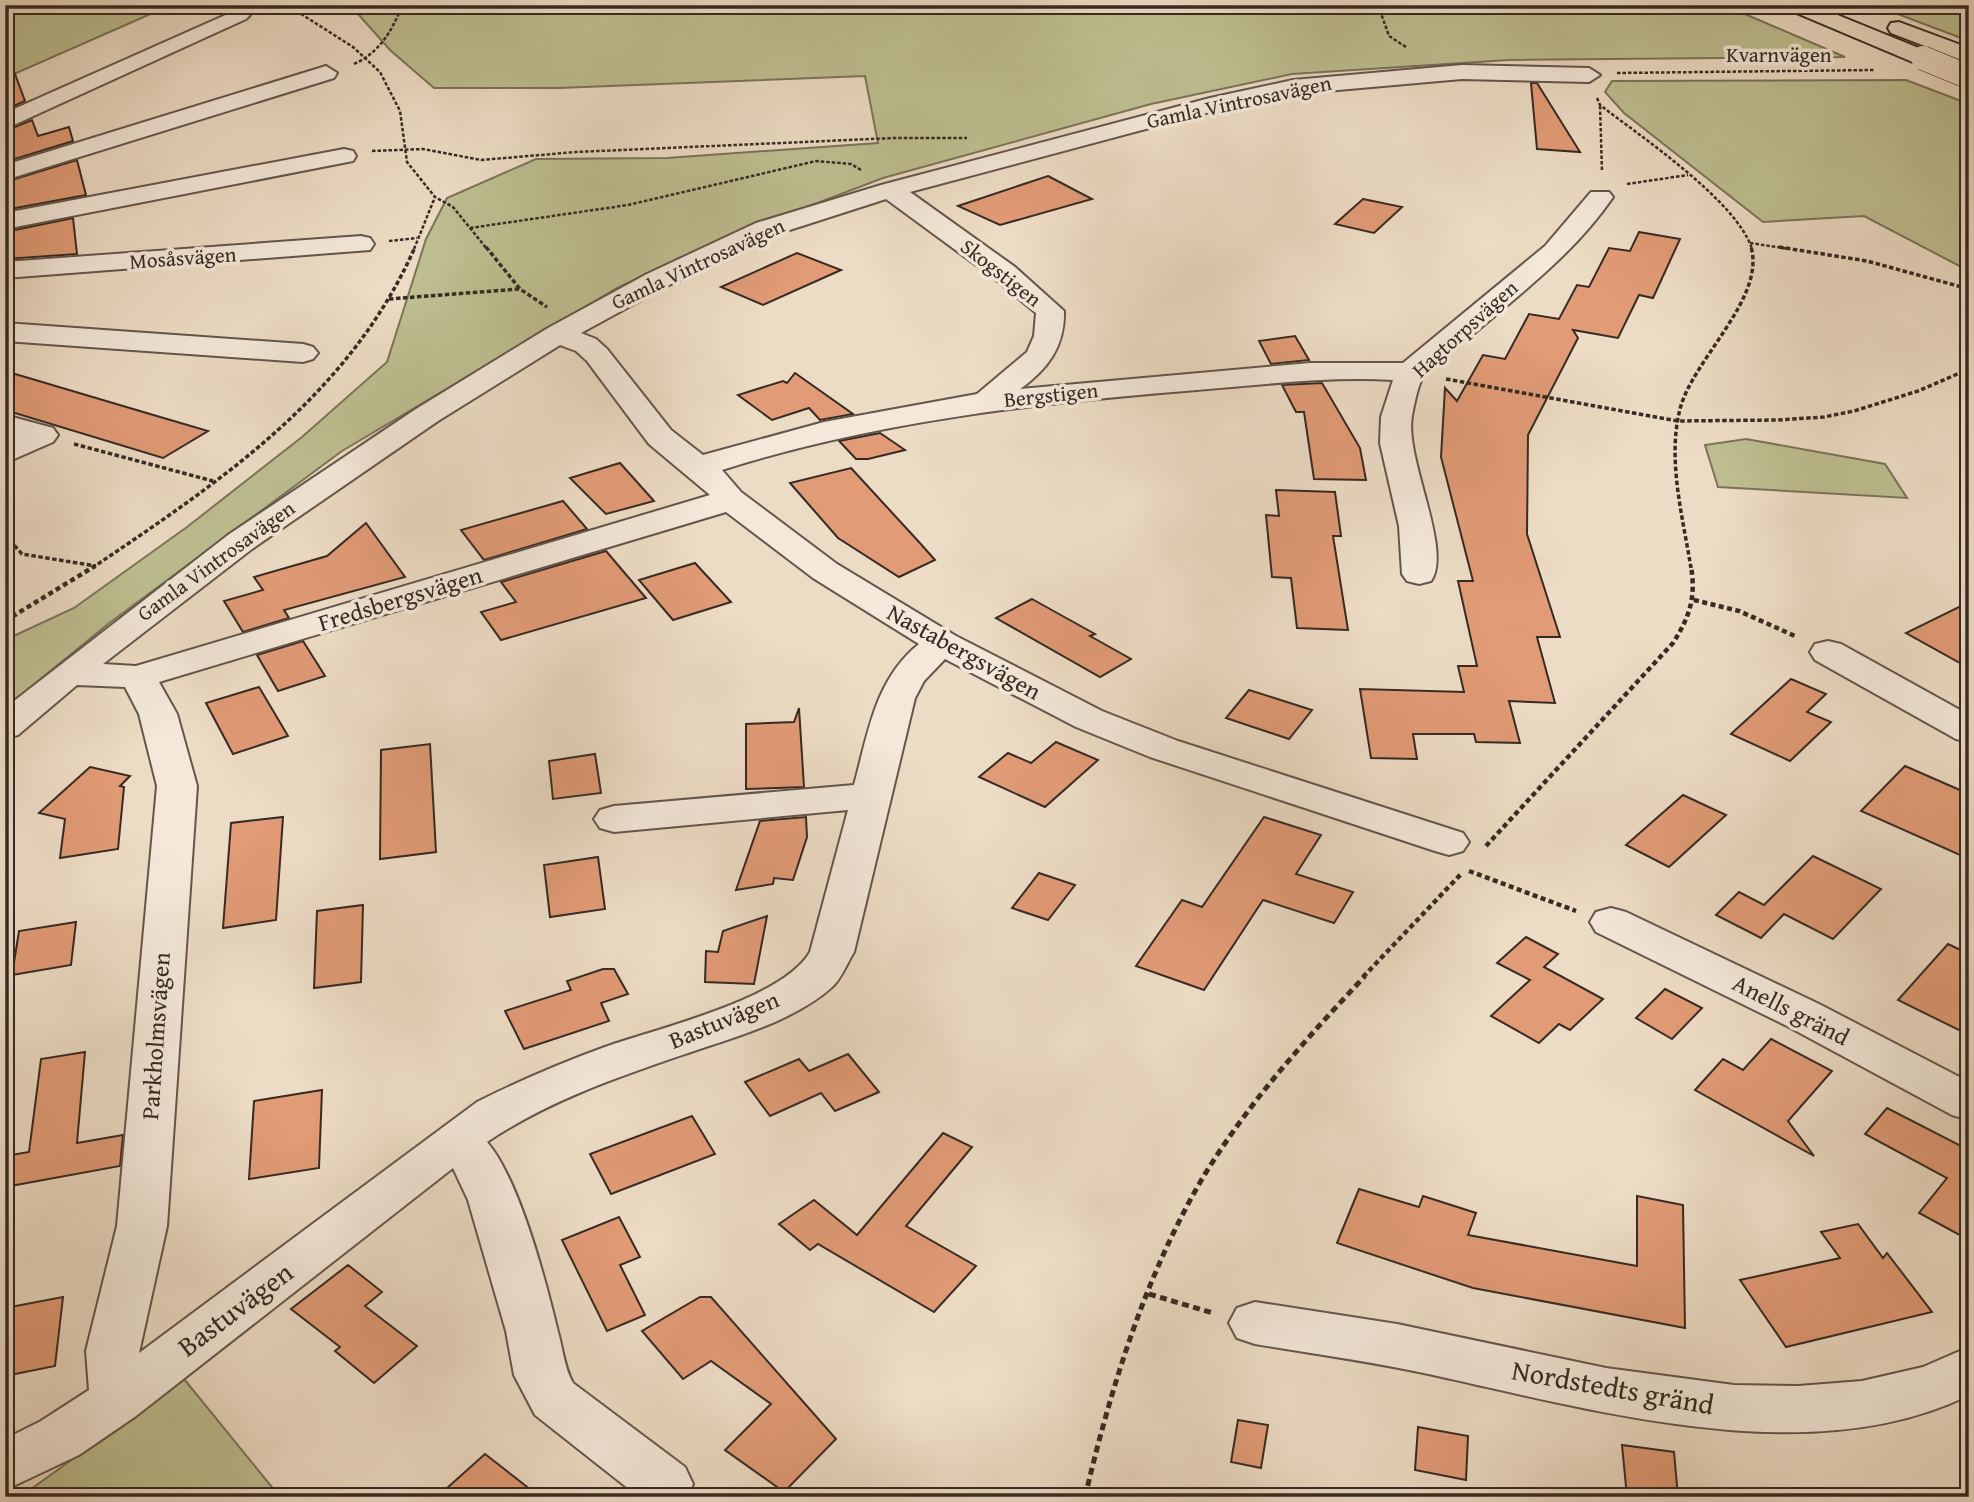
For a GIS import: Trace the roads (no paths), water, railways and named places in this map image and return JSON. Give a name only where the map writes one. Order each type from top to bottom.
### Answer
[{"type":"highway","points":[[1794,5],[1923,58],[1968,63]]},
{"type":"highway","points":[[1842,5],[1968,63]]},
{"type":"street","points":[[5,122],[239,15]]},
{"type":"street","name":"Gamla Vintrosavägen","points":[[5,727],[171,593],[307,495],[566,329],[657,279],[765,229],[890,190],[1268,92],[1337,81],[1462,72],[1589,75]]},
{"type":"street","points":[[5,173],[327,73]]},
{"type":"street","points":[[5,221],[344,156]]},
{"type":"street","name":"Skogstigen","points":[[890,190],[1005,273],[1049,311],[1051,331],[1046,347],[1034,363],[993,394],[988,402]]},
{"type":"street","name":"Hagtorpsvägen","points":[[1419,574],[1416,526],[1396,443],[1396,417],[1410,372],[1554,252],[1583,221],[1601,192]]},
{"type":"street","name":"Mosåsvägen","points":[[5,271],[361,244]]},
{"type":"street","name":"Nastabergsvägen","points":[[566,329],[597,355],[660,437],[717,482],[729,499],[825,571],[943,644],[1089,719],[1463,856]]},
{"type":"street","points":[[5,332],[303,353]]},
{"type":"street","name":"Bergstigen","points":[[699,467],[833,427],[988,402],[1348,369],[1410,372]]},
{"type":"street","points":[[5,424],[42,435],[5,454]]},
{"type":"street","name":"Fredsbergsvägen","points":[[68,674],[138,677],[690,514],[729,499]]},
{"type":"street","name":"Bastuvägen","points":[[5,1466],[60,1438],[117,1400],[457,1139],[494,1114],[542,1090],[621,1059],[729,1023],[786,997],[818,976],[832,952],[896,698],[905,678],[923,657],[943,644]]},
{"type":"street","points":[[1828,652],[1969,731]]},
{"type":"street","name":"Parkholmsvägen","points":[[117,1400],[112,1351],[142,1226],[177,786],[158,714],[138,677]]},
{"type":"street","points":[[614,819],[872,796]]},
{"type":"street","name":"Anells gränd","points":[[1611,922],[1803,1015],[1969,1103]]},
{"type":"street","points":[[457,1139],[481,1168],[493,1200],[532,1331],[541,1375],[554,1399],[665,1485]]},
{"type":"street","name":"Nordstedts gränd","points":[[1255,1323],[1415,1349],[1663,1400],[1736,1407],[1839,1407],[1926,1389],[1969,1369]]}]
